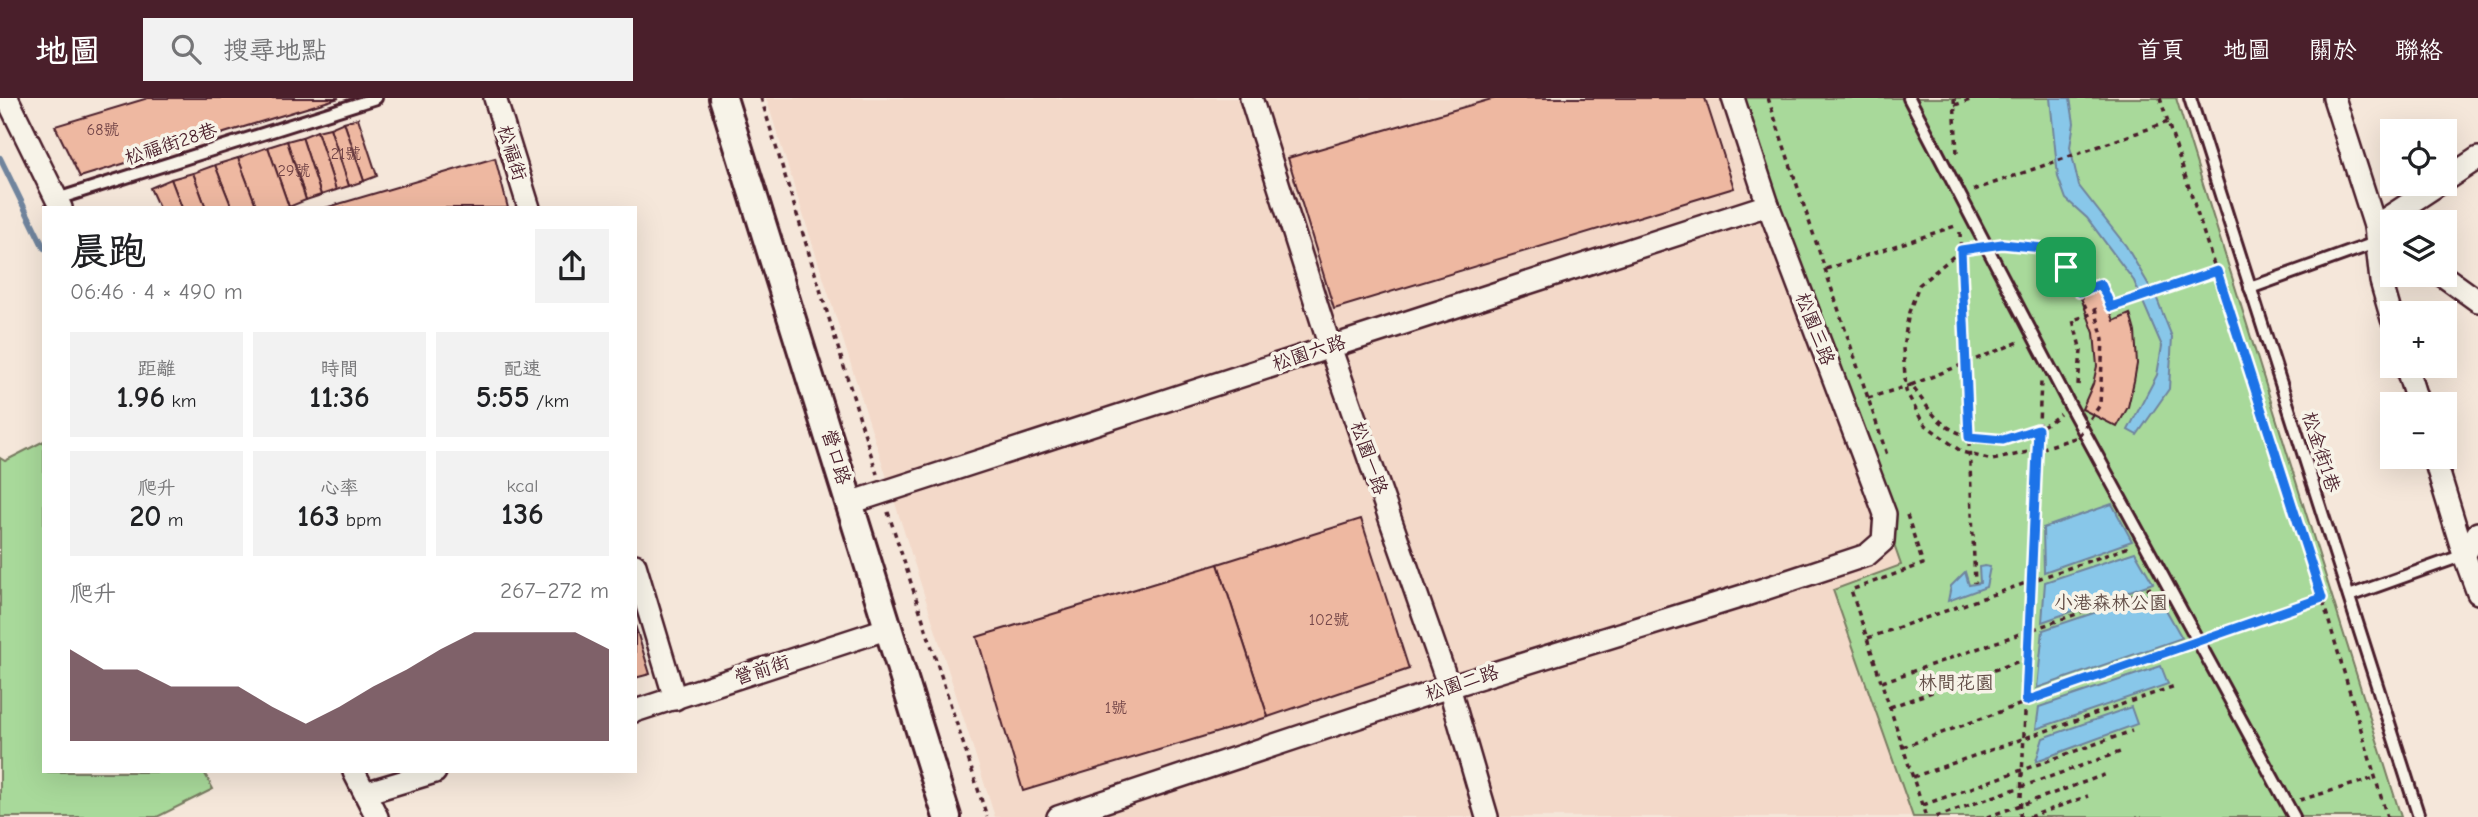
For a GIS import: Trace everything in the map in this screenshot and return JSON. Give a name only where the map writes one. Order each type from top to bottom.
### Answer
[{"type":"street","points":[[7,98],[59,204]]},
{"type":"street","name":"松福街","points":[[495,98],[528,206]]},
{"type":"street","name":"營口路","points":[[723,98],[947,817]]},
{"type":"street","name":"松園一路","points":[[1251,98],[1330,347],[1449,687],[1487,817]]},
{"type":"street","name":"松園三路","points":[[1733,98],[1768,205],[1885,514],[1883,541],[1867,555]]},
{"type":"street","points":[[2334,98],[2380,233]]},
{"type":"street","points":[[2457,172],[2478,158]]},
{"type":"street","points":[[2410,210],[2426,196]]},
{"type":"street","name":"松園六路","points":[[850,503],[1768,205]]},
{"type":"street","points":[[2457,286],[2478,301]]},
{"type":"street","points":[[2438,469],[2478,593]]},
{"type":"street","points":[[2464,555],[2478,533]]},
{"type":"street","name":"松園二路","points":[[1058,817],[1449,687],[1867,555]]},
{"type":"street","points":[[637,572],[675,699]]},
{"type":"street","name":"營前街","points":[[637,710],[889,628]]},
{"type":"street","points":[[355,773],[377,817]]},
{"type":"street","points":[[365,793],[432,773]]},
{"type":"lane","name":"松福街28巷","points":[[59,204],[376,98]]},
{"type":"lane","points":[[1909,98],[2070,406],[2294,817]]},
{"type":"lane","name":"松金街1巷","points":[[2190,98],[2419,817]]},
{"type":"lane","points":[[2250,288],[2380,236]]},
{"type":"lane","points":[[2349,596],[2464,555]]},
{"type":"path","points":[[761,98],[882,493],[987,817]]},
{"type":"path","points":[[1955,98],[1957,157]]},
{"type":"path","points":[[1955,105],[1976,98]]},
{"type":"path","points":[[2160,98],[2322,598],[2387,817]]},
{"type":"path","points":[[1975,583],[1959,196],[2168,122]]},
{"type":"path","points":[[1825,269],[1960,224]]},
{"type":"path","points":[[1911,385],[1940,421],[1969,437],[2003,440],[2038,429],[2070,406],[2077,392],[2081,351],[2073,320],[2089,315],[2066,267],[2043,248],[2002,244],[1986,246]]},
{"type":"path","points":[[1961,250],[1919,285],[1909,312],[1903,348],[1906,390],[1923,423],[1962,452],[1992,460],[2038,450],[2078,437],[2100,405],[2103,339],[2094,305]]},
{"type":"path","points":[[2079,292],[2101,284],[2111,307],[2217,271]]},
{"type":"path","points":[[1868,398],[1911,385],[2034,336]]},
{"type":"path","points":[[2020,817],[2042,351]]},
{"type":"path","points":[[1867,639],[2144,542]]},
{"type":"path","points":[[1882,682],[2166,583]]},
{"type":"path","points":[[1903,747],[2197,640],[2322,598]]},
{"type":"path","points":[[1890,707],[2028,658]]},
{"type":"path","points":[[1913,777],[2175,686]]},
{"type":"path","points":[[1922,805],[2132,731]]},
{"type":"path","points":[[1936,817],[2120,752]]},
{"type":"path","points":[[1987,817],[2107,774]]},
{"type":"path","points":[[2286,804],[2375,778]]},
{"type":"path","points":[[2029,817],[2088,796]]},
{"type":"shaded area","points":[[766,98],[1738,98],[1901,565],[1833,590],[1913,817],[995,817]]},
{"type":"green space","name":"小港森林公園","points":[[1738,98],[2176,98],[2401,817],[1913,817],[1833,590],[1901,565]]},
{"type":"green space","points":[[42,442],[42,773],[205,773],[213,789],[157,817],[0,817],[0,458],[5,461]]},
{"type":"water","points":[[2050,98],[2070,98],[2074,123],[2070,147],[2079,186],[2126,246],[2157,299],[2172,337],[2169,389],[2137,435],[2128,430],[2157,375],[2162,346],[2134,281],[2087,218],[2066,199],[2058,177]]},
{"type":"water","points":[[2112,504],[2132,541],[2044,572],[2043,528]]},
{"type":"water","points":[[2135,552],[2153,583],[2042,622],[2045,582]]},
{"type":"water","points":[[1979,567],[1990,567],[1986,587],[1948,601],[1951,586],[1965,572],[1969,585],[1980,583]]},
{"type":"water","points":[[2156,592],[2182,638],[2037,688],[2043,630]]},
{"type":"water","points":[[2161,666],[2168,684],[2036,729],[2039,707]]},
{"type":"water","points":[[2131,707],[2137,724],[2036,761],[2043,738]]},
{"type":"building","points":[[148,98],[339,98],[80,177],[55,126]]},
{"type":"building","points":[[1495,98],[1705,98],[1734,188],[1334,309],[1288,158]]},
{"type":"building","points":[[358,118],[377,176],[364,181],[344,122]]},
{"type":"building","points":[[344,122],[364,181],[349,186],[330,128]]},
{"type":"building","points":[[330,128],[349,186],[336,190],[317,131]]},
{"type":"building","points":[[317,131],[336,190],[321,195],[302,137]]},
{"type":"building","points":[[302,137],[321,195],[306,200],[287,141]]},
{"type":"building","points":[[287,141],[306,200],[289,206],[268,147]]},
{"type":"building","points":[[268,147],[289,206],[256,206],[238,158]]},
{"type":"building","points":[[238,158],[256,206],[231,206],[215,165]]},
{"type":"building","points":[[495,158],[507,206],[332,206]]},
{"type":"building","points":[[215,165],[231,206],[205,206],[193,173]]},
{"type":"building","points":[[193,173],[205,206],[181,206],[171,179]]},
{"type":"building","points":[[171,179],[181,206],[158,206],[150,188]]},
{"type":"building","points":[[2101,284],[2114,321],[2130,314],[2135,332],[2137,364],[2134,381],[2128,407],[2117,427],[2082,409],[2093,384],[2097,366],[2094,333],[2079,292]]},
{"type":"building","points":[[1361,519],[1409,669],[1268,717],[1218,564]]},
{"type":"building","points":[[1218,564],[1268,717],[1023,791],[977,637]]},
{"type":"building","points":[[637,632],[650,674],[637,677]]},
{"type":"waterway","points":[[0,158],[42,244]]},
{"type":"route","points":[[2002,244],[2043,248],[2066,267],[2079,292],[2101,284],[2111,307],[2217,271],[2322,598],[2026,701],[2038,429],[2003,440],[1969,437],[1961,250],[2002,244]]},
{"type":"park label","name":"林間花園","points":[[1956,683]]}]
